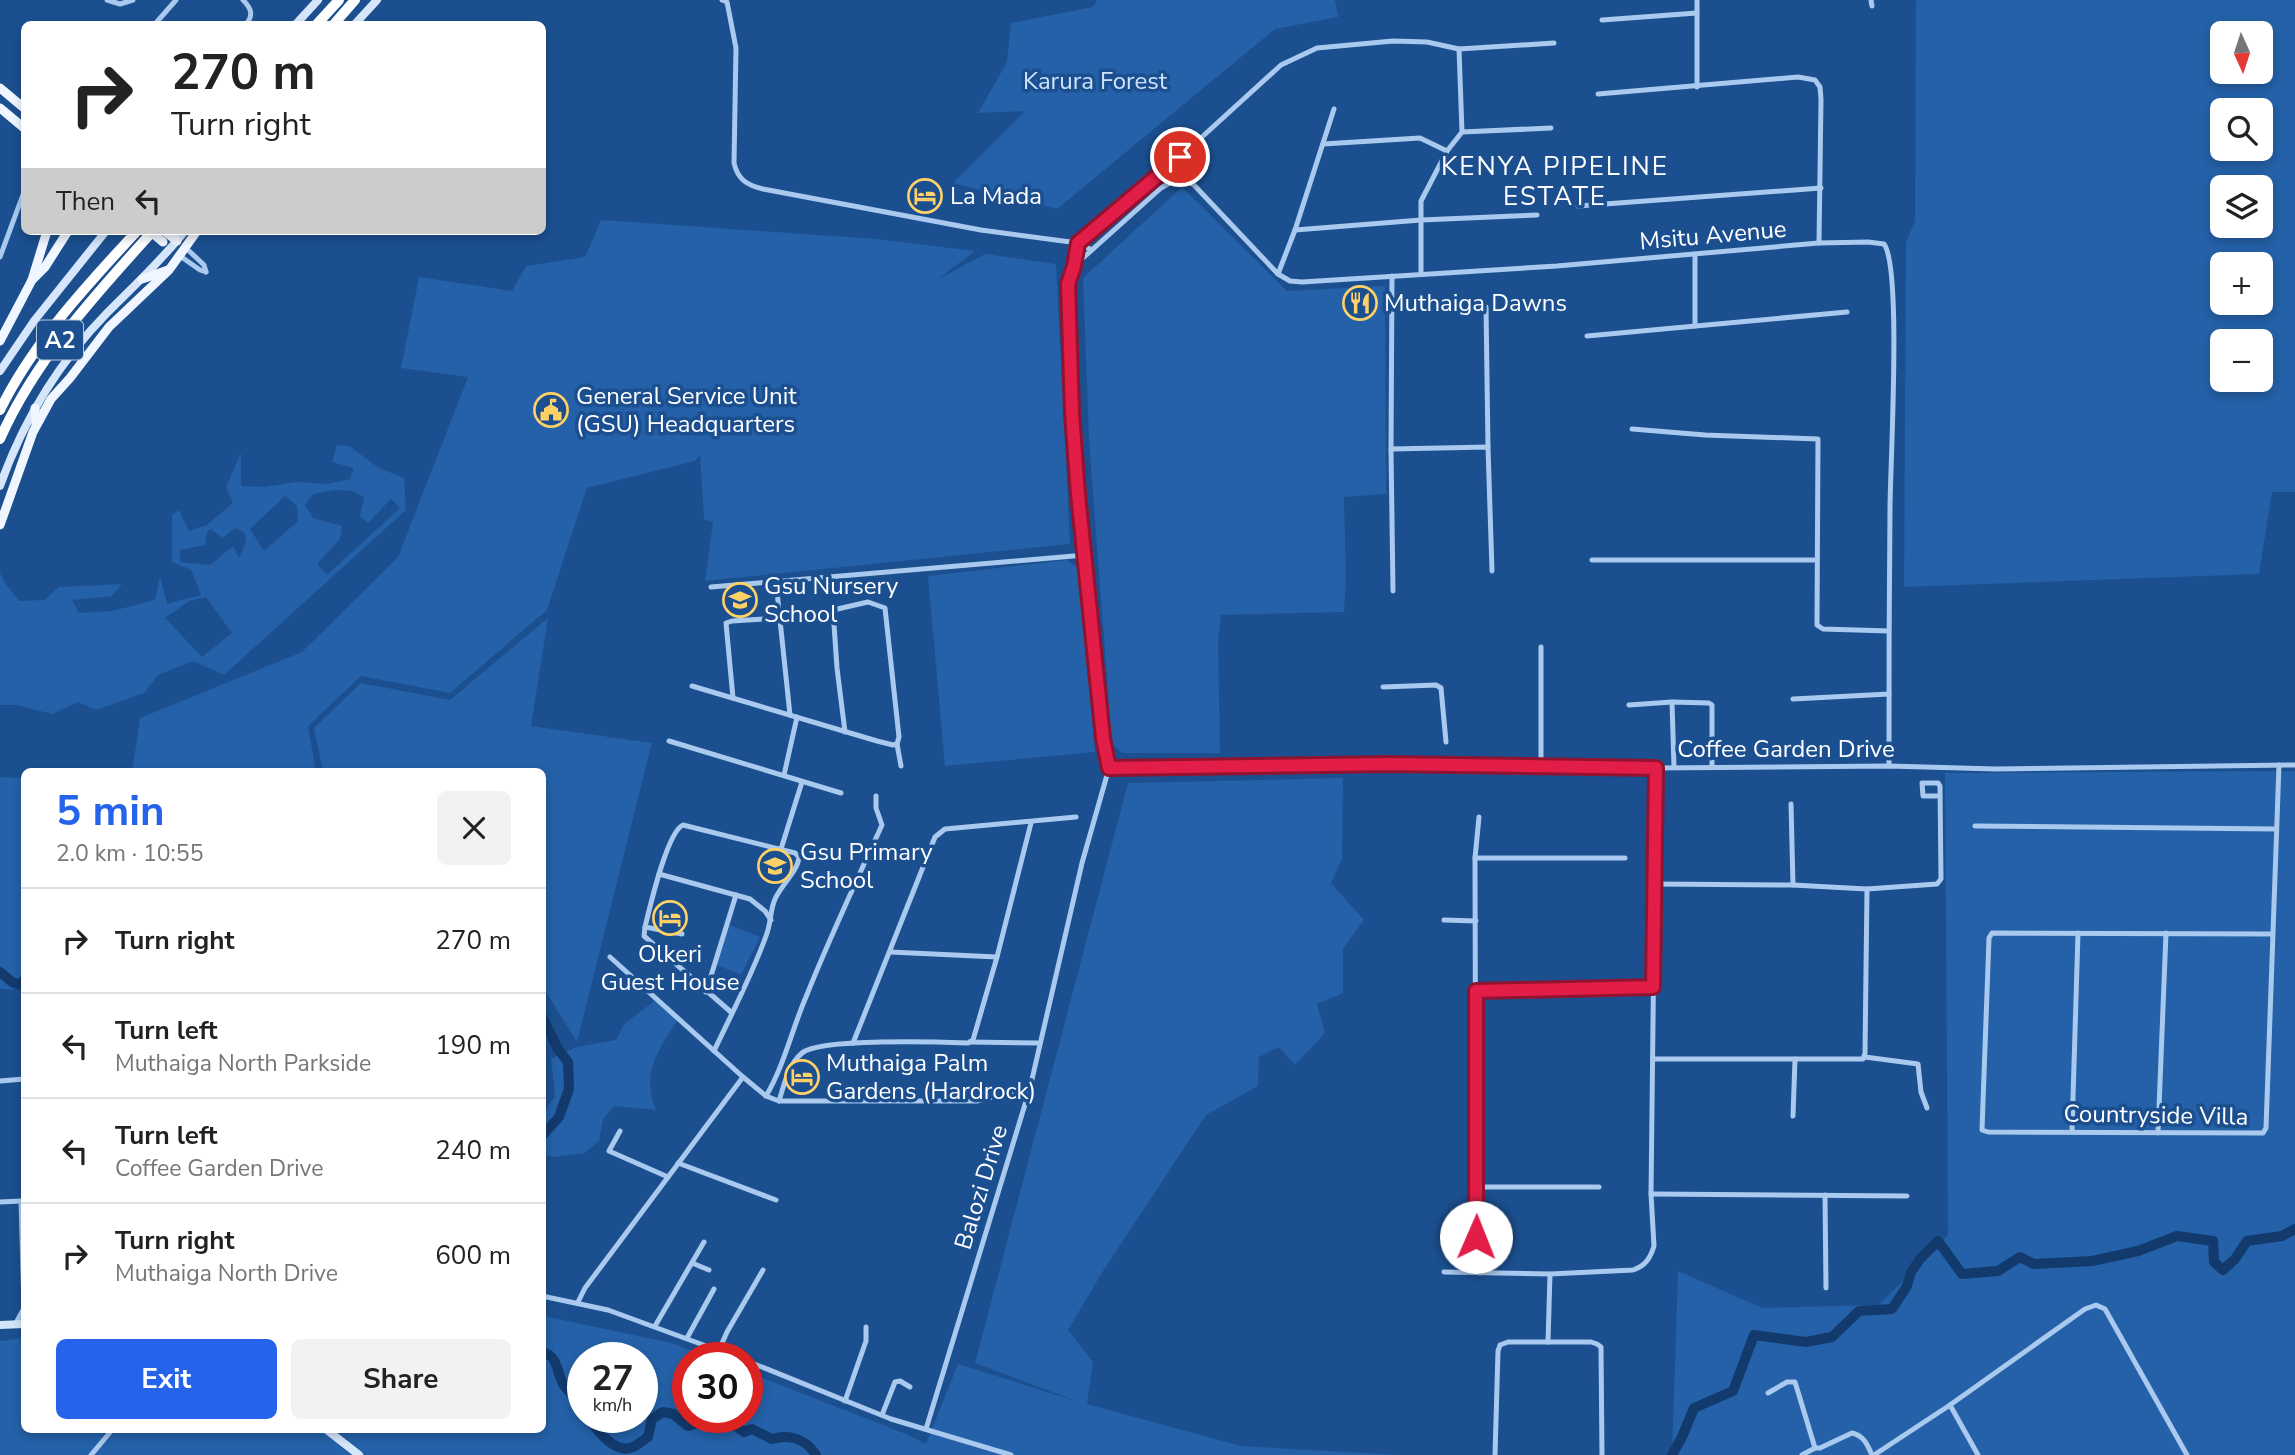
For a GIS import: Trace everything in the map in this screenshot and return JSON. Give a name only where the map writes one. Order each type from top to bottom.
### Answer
[{"type":"highway","points":[[320,21],[339,0]]},
{"type":"highway","points":[[337,21],[355,0]]},
{"type":"highway","name":"A2","points":[[0,410],[26,363],[46,336],[133,235]]},
{"type":"highway","name":"A2","points":[[0,439],[14,408],[38,369],[74,322],[149,235]]},
{"type":"main road","points":[[299,21],[318,0]]},
{"type":"main road","points":[[358,21],[377,0]]},
{"type":"main road","points":[[0,88],[21,106]]},
{"type":"main road","points":[[0,108],[21,126]]},
{"type":"main road","points":[[1,339],[32,280],[46,235]]},
{"type":"main road","points":[[32,280],[45,267],[65,235]]},
{"type":"main road","points":[[0,371],[34,321],[103,235]]},
{"type":"main road","points":[[0,525],[17,473],[36,427],[51,400],[109,327],[169,270],[194,235]]},
{"type":"main road","points":[[0,486],[17,441],[65,361],[106,314],[142,279],[169,240]]},
{"type":"main road","points":[[142,279],[169,270]]},
{"type":"main road","points":[[35,408],[36,427]]},
{"type":"main road","points":[[0,1325],[20,1324]]},
{"type":"main road","points":[[335,1433],[359,1455]]},
{"type":"street","points":[[107,0],[120,4],[134,0]]},
{"type":"street","points":[[160,21],[176,0]]},
{"type":"street","points":[[243,0],[251,10],[249,21]]},
{"type":"street","points":[[722,0],[727,2],[736,48],[734,163],[738,177],[744,182],[763,189],[981,230],[1078,243],[1092,250]]},
{"type":"street","points":[[1697,0],[1697,87]]},
{"type":"street","points":[[1602,20],[1697,13]]},
{"type":"street","points":[[1109,768],[1103,738],[1078,494],[1071,386],[1068,284],[1078,243],[1180,157],[1281,65],[1317,48],[1393,41],[1427,42],[1459,50],[1555,43]]},
{"type":"street","points":[[1421,274],[1421,201],[1447,151],[1462,132],[1459,50]]},
{"type":"street","points":[[1598,94],[1798,78],[1815,80],[1820,87],[1821,99],[1819,243]]},
{"type":"street","points":[[1074,266],[1161,188],[1182,177],[1194,185],[1278,274],[1334,109]]},
{"type":"street","points":[[1462,132],[1551,128]]},
{"type":"street","points":[[1323,144],[1420,138],[1447,151]]},
{"type":"street","points":[[1578,206],[1821,188]]},
{"type":"street","points":[[0,257],[21,200]]},
{"type":"street","points":[[1295,230],[1421,220],[1537,215]]},
{"type":"street","name":"Msitu Avenue","points":[[1278,274],[1290,281],[1301,282],[1557,266],[1819,243],[1884,244],[1889,254],[1893,319],[1889,766]]},
{"type":"street","points":[[1695,254],[1695,326]]},
{"type":"street","points":[[1392,276],[1393,592]]},
{"type":"street","points":[[1486,307],[1492,571]]},
{"type":"street","points":[[1587,336],[1847,312]]},
{"type":"street","points":[[1632,429],[1818,439],[1817,625],[1819,628],[1889,631]]},
{"type":"street","points":[[1391,449],[1488,447]]},
{"type":"street","points":[[711,587],[1085,555]]},
{"type":"street","points":[[1592,560],[1816,560]]},
{"type":"street","points":[[776,582],[793,716],[784,775]]},
{"type":"street","points":[[802,613],[833,610],[868,602],[885,608],[901,766]]},
{"type":"street","points":[[833,610],[845,732]]},
{"type":"street","points":[[733,698],[726,624],[732,621],[779,618]]},
{"type":"street","points":[[1541,647],[1541,765]]},
{"type":"street","points":[[1383,687],[1436,685],[1441,688],[1446,742]]},
{"type":"street","points":[[692,686],[845,732],[897,744]]},
{"type":"street","points":[[1793,699],[1889,694]]},
{"type":"street","points":[[1672,702],[1674,767]]},
{"type":"street","points":[[1629,705],[1672,702],[1712,705],[1713,767]]},
{"type":"street","points":[[669,741],[841,793]]},
{"type":"street","name":"Coffee Garden Drive","points":[[1109,768],[1388,764],[1656,768],[1889,766],[1996,769],[2295,765]]},
{"type":"street","name":"Countryside Villa","points":[[2078,933],[1991,935],[1982,1130],[2258,1134],[2265,1130],[2279,765]]},
{"type":"street","name":"Balozi Drive","points":[[926,1429],[1030,1088],[1082,863],[1109,768]]},
{"type":"street","points":[[1444,1272],[1550,1274],[1633,1270],[1645,1264],[1651,1255],[1654,1247],[1651,1194],[1656,768]]},
{"type":"street","points":[[781,849],[802,782]]},
{"type":"street","points":[[766,1097],[778,1074],[824,952],[882,825],[876,808],[876,796]]},
{"type":"street","points":[[1654,884],[1793,885],[1867,889],[1937,884],[1941,879],[1940,796]]},
{"type":"street","points":[[1791,804],[1793,885]]},
{"type":"street","points":[[853,1044],[935,837],[945,829],[1076,817]]},
{"type":"street","points":[[1479,817],[1475,858],[1476,1263],[1480,1273]]},
{"type":"street","points":[[970,1042],[975,1036],[1031,823]]},
{"type":"street","points":[[714,1051],[732,1013],[766,936],[776,896],[799,859],[795,853],[682,825],[674,831],[659,874],[644,936],[732,1013]]},
{"type":"street","points":[[1975,827],[2276,829]]},
{"type":"street","points":[[1475,858],[1625,858]]},
{"type":"street","points":[[659,874],[756,902],[771,920]]},
{"type":"street","points":[[1864,1058],[1867,889]]},
{"type":"street","points":[[706,992],[736,895]]},
{"type":"street","points":[[1444,919],[1476,921]]},
{"type":"street","points":[[645,927],[682,934]]},
{"type":"street","points":[[2072,1131],[2078,933],[2272,934]]},
{"type":"street","points":[[2158,1133],[2166,933]]},
{"type":"street","points":[[890,952],[997,957]]},
{"type":"street","points":[[610,957],[766,1097],[779,1101],[977,1101],[1030,1088]]},
{"type":"street","points":[[1476,991],[1653,987]]},
{"type":"street","points":[[779,1101],[790,1069],[804,1051],[853,1044],[1040,1043]]},
{"type":"street","points":[[1653,1059],[1864,1058],[1918,1064],[1921,1092],[1927,1108]]},
{"type":"street","points":[[1793,1116],[1795,1059]]},
{"type":"street","points":[[578,1302],[585,1288],[743,1077]]},
{"type":"street","points":[[0,1080],[21,1079]]},
{"type":"street","points":[[620,1131],[610,1151],[668,1177]]},
{"type":"street","points":[[678,1163],[776,1200]]},
{"type":"street","points":[[1477,1187],[1599,1187]]},
{"type":"street","points":[[1651,1194],[1907,1196]]},
{"type":"street","points":[[1825,1195],[1826,1288]]},
{"type":"street","points":[[0,1202],[21,1201]]},
{"type":"street","points":[[655,1326],[704,1242]]},
{"type":"street","points":[[692,1263],[709,1270]]},
{"type":"street","points":[[723,1342],[763,1270]]},
{"type":"street","points":[[1548,1342],[1550,1274]]},
{"type":"street","points":[[687,1338],[714,1289]]},
{"type":"street","points":[[546,1297],[608,1310],[698,1342]]},
{"type":"street","points":[[1802,1455],[1852,1433],[1859,1434],[1873,1455],[1950,1405],[2085,1309],[2099,1305],[2105,1309],[2187,1455]]},
{"type":"street","points":[[845,1401],[866,1341],[866,1327]]},
{"type":"street","points":[[1495,1455],[1500,1345],[1508,1342],[1591,1342],[1601,1348],[1602,1455]]},
{"type":"street","points":[[763,1368],[881,1415],[987,1451],[1011,1455]]},
{"type":"street","points":[[881,1415],[895,1381],[910,1387]]},
{"type":"street","points":[[1768,1393],[1787,1382],[1795,1382],[1815,1448]]},
{"type":"street","points":[[1950,1405],[1978,1455]]},
{"type":"street","points":[[91,1455],[109,1433]]},
{"type":"green space","name":"Karura Forest","points":[[1097,0],[1335,0],[1338,17],[1275,29],[1057,209],[953,183],[1025,111],[978,113],[1007,62],[1011,23],[1093,7]]},
{"type":"green space","points":[[1916,0],[2295,0],[2295,492],[2272,492],[2259,574],[1904,587],[1906,242],[1915,221]]},
{"type":"green space","points":[[1182,187],[1287,291],[1385,286],[1386,494],[1344,497],[1344,612],[1221,615],[1218,639],[1220,753],[1123,753],[1112,745],[1089,440],[1083,278]]},
{"type":"green space","points":[[601,220],[876,239],[975,251],[937,280],[985,254],[1056,264],[1070,544],[705,581],[713,522],[704,519],[700,455],[695,461],[587,488],[547,610],[450,693],[361,676],[308,726],[315,768],[133,768],[140,718],[302,652],[398,557],[468,377],[401,368],[419,277],[512,291],[526,266],[585,257]]},
{"type":"green space","points":[[337,445],[349,446],[379,468],[404,478],[406,510],[224,675],[193,661],[158,675],[144,693],[96,710],[78,702],[52,714],[16,705],[0,705],[0,573],[19,601],[44,600],[59,587],[122,584],[112,596],[72,600],[79,613],[112,611],[155,600],[160,576],[167,604],[201,595],[191,570],[172,562],[172,515],[179,510],[189,531],[207,525],[233,503],[226,487],[241,453],[241,486],[264,487],[296,482],[327,484],[350,479],[354,468],[332,462]],"holes":[[[334,490],[353,491],[364,497],[360,516],[368,523],[391,499],[400,508],[327,575],[317,564],[340,539],[342,526],[313,518],[305,505],[313,494]],[[285,496],[297,506],[298,521],[264,551],[250,529]],[[235,528],[244,532],[246,542],[239,558],[233,546],[210,565],[180,562],[180,550],[205,545],[207,532],[211,529],[223,538]],[[206,597],[232,633],[202,657],[165,618],[189,601]]]},
{"type":"green space","points":[[1067,560],[1078,568],[1095,752],[945,766],[928,576]]},
{"type":"green space","points":[[548,618],[531,726],[652,743],[577,1042],[546,992],[546,768],[322,768],[314,728],[361,683],[450,700]]},
{"type":"green space","points":[[2295,771],[2295,1455],[1672,1455],[1678,1271],[1762,1308],[1879,1305],[1948,1235],[1945,773]]},
{"type":"green space","points":[[0,777],[21,778],[21,990],[0,989]]},
{"type":"green space","points":[[1343,778],[1342,859],[1331,883],[1364,920],[1343,949],[1343,993],[1317,1004],[1325,1033],[1295,1065],[1279,1047],[1259,1057],[1258,1086],[1206,1115],[1103,1271],[1068,1330],[1093,1362],[1087,1404],[1241,1446],[1401,1455],[0,1455],[0,1341],[21,1338],[21,1433],[546,1433],[546,1317],[672,1343],[672,1433],[763,1433],[763,1378],[926,1444],[958,1364],[1079,1402],[975,1363],[1128,783]]},
{"type":"green space","points":[[727,924],[760,937],[741,975],[715,964]]},
{"type":"green space","points":[[656,1000],[678,1019],[658,1052],[651,1073],[650,1084],[656,1110],[614,1106],[603,1119],[599,1141],[584,1153],[554,1157],[546,1155],[546,1109],[555,1096],[551,1059],[576,1047],[616,1040],[624,1024]]},
{"type":"waterway","points":[[0,972],[12,982],[21,984]]},
{"type":"waterway","points":[[546,1024],[568,1062],[569,1089],[559,1117],[546,1132]]},
{"type":"waterway","points":[[1672,1455],[1694,1408],[1733,1391],[1754,1335],[1806,1342],[1832,1337],[1859,1311],[1892,1309],[1907,1286],[1911,1272],[1938,1241],[1962,1274],[1998,1271],[2020,1257],[2034,1264],[2092,1261],[2138,1251],[2177,1236],[2213,1241],[2214,1262],[2223,1270],[2235,1259],[2247,1241],[2282,1236],[2295,1229]]},
{"type":"waterway","points":[[546,1354],[556,1365],[567,1389]]},
{"type":"waterway","points":[[658,1415],[663,1412],[673,1414],[688,1426],[718,1420],[730,1423],[744,1432],[752,1429],[772,1439],[797,1439],[816,1455]]},
{"type":"waterway","points":[[600,1433],[614,1445],[627,1449],[648,1437],[649,1433]]},
{"type":"place","name":"La Mada","points":[[925,196]]},
{"type":"place","name":"Muthaiga Dawns","points":[[1360,303]]},
{"type":"place","name":"General Service Unit (GSU) Headquarters","points":[[551,410]]},
{"type":"place","name":"Gsu Nursery School","points":[[740,600]]},
{"type":"place","name":"Gsu Primary School","points":[[775,866]]},
{"type":"place","name":"Olkeri Guest House","points":[[670,918]]},
{"type":"place","name":"Muthaiga Palm Gardens (Hardrock)","points":[[802,1077]]},
{"type":"district","name":"KENYA PIPELINE ESTATE","points":[[1555,181]]},
{"type":"route","points":[[1180,157],[1078,243],[1068,284],[1072,413],[1078,494],[1103,738],[1109,768],[1388,764],[1656,768],[1653,987],[1476,991],[1476,1237]]}]
